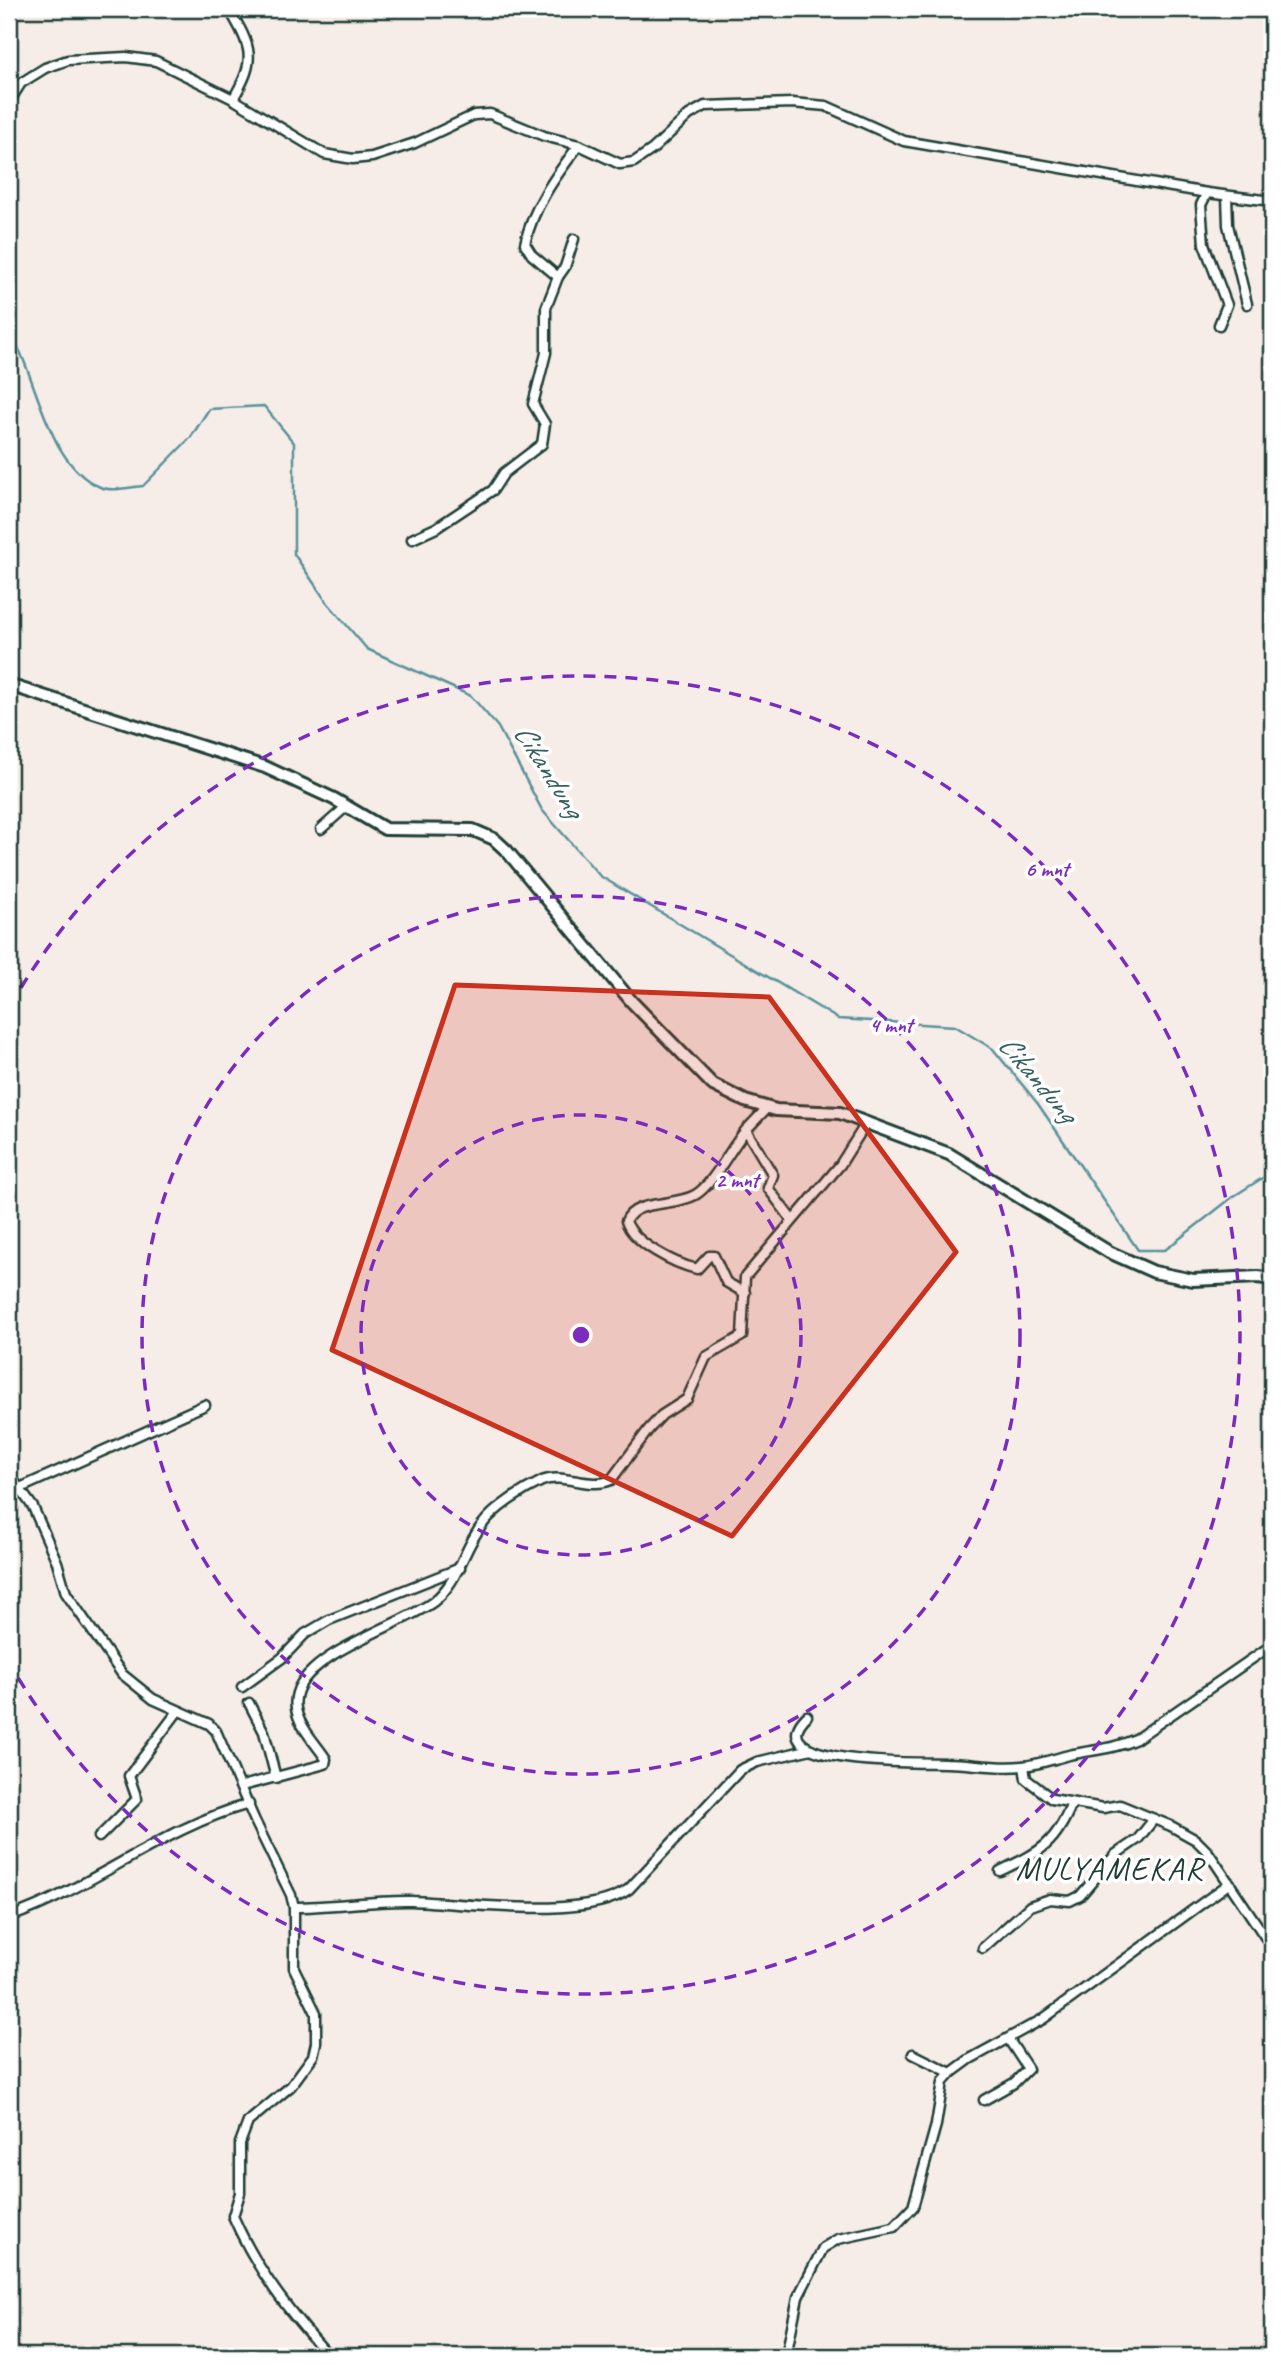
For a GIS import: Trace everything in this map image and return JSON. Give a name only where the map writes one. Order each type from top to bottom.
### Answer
[{"type":"street","points":[[229,9],[250,50],[250,65],[233,99]]},
{"type":"street","points":[[9,102],[22,83],[45,68],[68,60],[126,57],[156,61],[233,99],[324,154],[353,159],[372,157],[415,143],[474,115],[490,114],[544,136],[579,145],[620,164],[634,163],[689,115],[705,106],[792,103],[826,106],[904,141],[1207,193],[1272,201]]},
{"type":"street","points":[[558,276],[549,271],[525,244],[537,211],[557,175],[579,145]]},
{"type":"street","points":[[1207,193],[1201,205],[1204,244],[1227,305],[1219,325]]},
{"type":"street","points":[[1227,196],[1228,225],[1247,304]]},
{"type":"street","points":[[412,539],[453,518],[493,490],[504,473],[542,444],[545,424],[533,404],[547,353],[546,309],[574,239]]},
{"type":"street","points":[[9,685],[265,766],[385,829],[462,829],[494,839],[632,1002],[697,1071],[719,1089],[767,1108],[829,1110],[949,1154],[1077,1234],[1154,1272],[1193,1280],[1258,1277],[1272,1279]]},
{"type":"street","points":[[321,829],[347,807]]},
{"type":"street","points":[[745,1293],[726,1282],[714,1256],[709,1256],[697,1269],[687,1266],[646,1244],[626,1221],[630,1212],[639,1207],[674,1204],[697,1194],[746,1130],[767,1108]]},
{"type":"street","points":[[243,1786],[327,1762],[301,1724],[297,1707],[296,1694],[307,1677],[325,1661],[435,1601],[460,1568],[482,1525],[535,1486],[550,1479],[599,1483],[611,1480],[662,1415],[687,1399],[706,1357],[742,1336],[745,1277],[840,1165],[867,1122]]},
{"type":"street","points":[[746,1130],[773,1175],[768,1188],[771,1195],[792,1220]]},
{"type":"street","points":[[18,1489],[205,1405]]},
{"type":"street","points":[[9,1474],[33,1507],[45,1533],[65,1593],[114,1663],[142,1692],[216,1731],[243,1786],[294,1907],[294,1968],[316,2013],[316,2043],[313,2056],[291,2086],[248,2122],[240,2143],[240,2193],[233,2216],[252,2258],[276,2288],[291,2315],[330,2356]]},
{"type":"street","points":[[243,1686],[282,1658],[304,1634],[329,1620],[460,1568]]},
{"type":"street","points":[[807,1716],[801,1722],[799,1733],[811,1749],[826,1756],[888,1762],[1024,1766],[1091,1751],[1114,1749],[1136,1739],[1272,1645]]},
{"type":"street","points":[[249,1703],[264,1732],[276,1778]]},
{"type":"street","points":[[99,1837],[137,1799],[129,1776],[178,1711]]},
{"type":"street","points":[[294,1907],[410,1901],[500,1906],[593,1905],[612,1900],[629,1889],[740,1770],[757,1762],[811,1749]]},
{"type":"street","points":[[1024,1766],[1026,1779],[1035,1790],[1052,1800],[1103,1808],[1120,1805],[1196,1840],[1230,1883],[1272,1947]]},
{"type":"street","points":[[1000,1871],[1044,1850],[1054,1840],[1072,1803]]},
{"type":"street","points":[[9,1917],[64,1896],[215,1813],[249,1804]]},
{"type":"street","points":[[983,1948],[1030,1906],[1050,1899],[1070,1901],[1080,1896],[1116,1854],[1138,1839],[1154,1819]]},
{"type":"street","points":[[786,2356],[799,2297],[823,2248],[830,2242],[894,2227],[913,2207],[936,2125],[943,2082],[951,2073],[970,2059],[1009,2040],[1181,1921],[1230,1883]]},
{"type":"street","points":[[984,2100],[1014,2083],[1028,2069],[1009,2040]]},
{"type":"street","points":[[913,2054],[951,2073]]},
{"type":"highlighted area","points":[[455,985],[769,997],[956,1252],[732,1536],[332,1350]]},
{"type":"waterway","name":"Cikandung","points":[[9,331],[19,349],[55,439],[81,475],[100,487],[115,489],[143,486],[191,437],[209,409],[264,406],[294,443],[294,554],[326,601],[367,649],[471,696],[498,727],[542,810],[600,876],[838,1019],[955,1026],[993,1049],[1038,1104],[1138,1250],[1165,1250],[1234,1196],[1272,1172]]},
{"type":"district","name":"MULYAMEKAR","points":[[1110,1868]]}]
